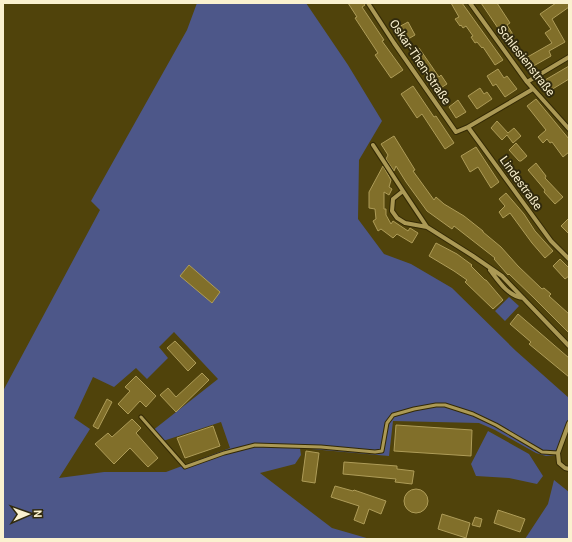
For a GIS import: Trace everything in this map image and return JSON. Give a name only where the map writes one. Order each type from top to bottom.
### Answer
[{"type":"street","name":"Oskar-Then-Straße","points":[[368,3],[394,44],[456,132],[468,127]]},
{"type":"street","name":"Schlesienstraße","points":[[470,3],[527,82],[569,129]]},
{"type":"street","points":[[527,82],[569,57]]},
{"type":"street","points":[[468,127],[533,89]]},
{"type":"street","name":"Lindestraße","points":[[468,127],[551,241],[569,259]]},
{"type":"street","points":[[373,145],[427,227]]},
{"type":"street","points":[[403,191],[393,199],[392,211],[397,218],[405,223],[427,227],[502,276],[569,346]]},
{"type":"street","points":[[569,423],[558,453],[559,463],[565,468],[569,469]]},
{"type":"lane","points":[[141,417],[185,467],[224,453],[255,445],[321,447],[374,452],[382,451],[387,423],[393,415],[436,405],[445,405],[473,414],[496,425],[542,452],[558,453]]},
{"type":"shaded area","points":[[197,3],[306,3],[348,65],[382,121],[359,160],[358,219],[384,254],[411,264],[452,288],[516,351],[569,398],[569,417],[556,455],[546,456],[536,453],[495,430],[479,423],[393,421],[389,456],[300,448],[301,455],[295,464],[260,473],[332,528],[370,539],[3,539],[3,391],[100,210],[91,201],[187,30]],"holes":[[[174,332],[218,379],[152,431],[160,442],[221,422],[230,448],[166,472],[104,472],[59,478],[90,429],[74,418],[93,377],[114,387],[136,368],[147,379],[168,358],[159,347]]]},
{"type":"shaded area","points":[[509,297],[519,306],[505,321],[495,311]]},
{"type":"shaded area","points":[[488,431],[529,454],[543,476],[537,484],[509,478],[476,476],[471,464]]},
{"type":"shaded area","points":[[554,480],[569,492],[569,539],[525,539],[548,504]]},
{"type":"building","points":[[348,3],[365,3],[362,7],[384,40],[382,41],[403,70],[391,78],[375,55],[378,53],[355,18],[357,17]]},
{"type":"building","points":[[451,3],[462,3],[503,60],[495,65],[483,47],[482,48],[477,42],[475,43],[471,37],[473,36],[466,26],[463,28],[455,19],[459,17]]},
{"type":"building","points":[[481,3],[497,3],[510,23],[507,25],[514,36],[506,40]]},
{"type":"building","points":[[556,3],[569,3],[569,7],[552,19],[565,42],[549,51],[551,56],[530,68],[524,59],[552,43],[545,33],[551,29],[540,14]]},
{"type":"building","points":[[408,22],[415,35],[403,42],[395,29]]},
{"type":"building","points":[[419,48],[439,77],[441,75],[447,84],[436,91],[411,53]]},
{"type":"building","points":[[569,66],[569,79],[551,90],[545,80]]},
{"type":"building","points":[[498,69],[504,78],[507,76],[517,89],[505,97],[496,84],[493,86],[487,76]]},
{"type":"building","points":[[413,86],[454,143],[445,149],[422,114],[417,118],[401,94]]},
{"type":"building","points":[[480,88],[484,94],[487,92],[492,99],[477,109],[468,96]]},
{"type":"building","points":[[536,99],[569,139],[569,152],[563,157],[552,142],[550,143],[547,139],[543,143],[538,137],[546,130],[527,106]]},
{"type":"building","points":[[458,100],[466,112],[456,118],[449,107]]},
{"type":"building","points":[[497,121],[508,133],[514,128],[521,136],[513,143],[507,135],[502,140],[491,128]]},
{"type":"building","points":[[394,136],[415,170],[413,171],[434,200],[436,197],[483,231],[501,247],[542,289],[544,288],[551,294],[549,296],[569,314],[569,333],[509,274],[508,275],[494,259],[495,258],[454,226],[452,229],[427,211],[396,166],[394,171],[386,159],[388,155],[381,144]]},
{"type":"building","points":[[516,143],[527,156],[521,161],[519,161],[509,150]]},
{"type":"building","points":[[476,147],[499,182],[491,188],[478,167],[470,172],[461,156]]},
{"type":"building","points":[[536,163],[546,176],[545,178],[563,197],[555,204],[528,170]]},
{"type":"building","points":[[383,166],[391,180],[389,187],[392,189],[389,195],[384,192],[384,209],[386,209],[386,215],[391,224],[393,221],[408,231],[410,228],[418,233],[412,243],[397,234],[393,238],[381,229],[378,231],[373,221],[376,219],[375,209],[369,208],[369,192]]},
{"type":"building","points":[[506,193],[524,214],[535,231],[553,251],[545,258],[510,213],[503,218],[499,212],[505,206],[499,199]]},
{"type":"building","points":[[569,218],[569,234],[561,226]]},
{"type":"building","points":[[436,243],[457,254],[472,265],[471,266],[486,280],[503,300],[493,309],[465,282],[467,280],[429,256]]},
{"type":"building","points":[[560,259],[569,268],[569,276],[565,279],[553,266]]},
{"type":"building","points":[[189,265],[220,292],[212,303],[180,276]]},
{"type":"building","points":[[518,314],[569,358],[569,377],[529,344],[531,342],[510,324]]},
{"type":"building","points":[[175,341],[196,363],[188,371],[167,348]]},
{"type":"building","points":[[202,373],[209,380],[176,412],[160,395],[168,388],[176,397]]},
{"type":"building","points":[[136,376],[156,396],[146,407],[140,401],[128,414],[118,404],[130,391],[125,387]]},
{"type":"building","points":[[107,399],[112,402],[98,429],[93,426]]},
{"type":"building","points":[[132,419],[141,428],[136,433],[158,458],[148,467],[130,448],[114,464],[95,444],[108,433],[112,437]]},
{"type":"building","points":[[396,425],[472,430],[471,456],[394,451]]},
{"type":"building","points":[[213,426],[220,446],[185,458],[177,438]]},
{"type":"building","points":[[306,451],[319,453],[315,483],[302,481]]},
{"type":"building","points":[[344,462],[397,466],[397,469],[414,471],[412,484],[395,482],[396,479],[343,474]]},
{"type":"building","points":[[335,486],[354,490],[386,501],[381,514],[369,509],[364,524],[354,520],[359,506],[331,497]]},
{"type":"building","points":[[416,489],[424,493],[428,501],[424,509],[416,513],[408,509],[404,501],[408,493]]},
{"type":"building","points":[[498,510],[525,519],[520,532],[494,523]]},
{"type":"building","points":[[442,514],[470,523],[466,538],[438,529]]},
{"type":"building","points":[[475,517],[482,519],[480,527],[472,525]]}]
